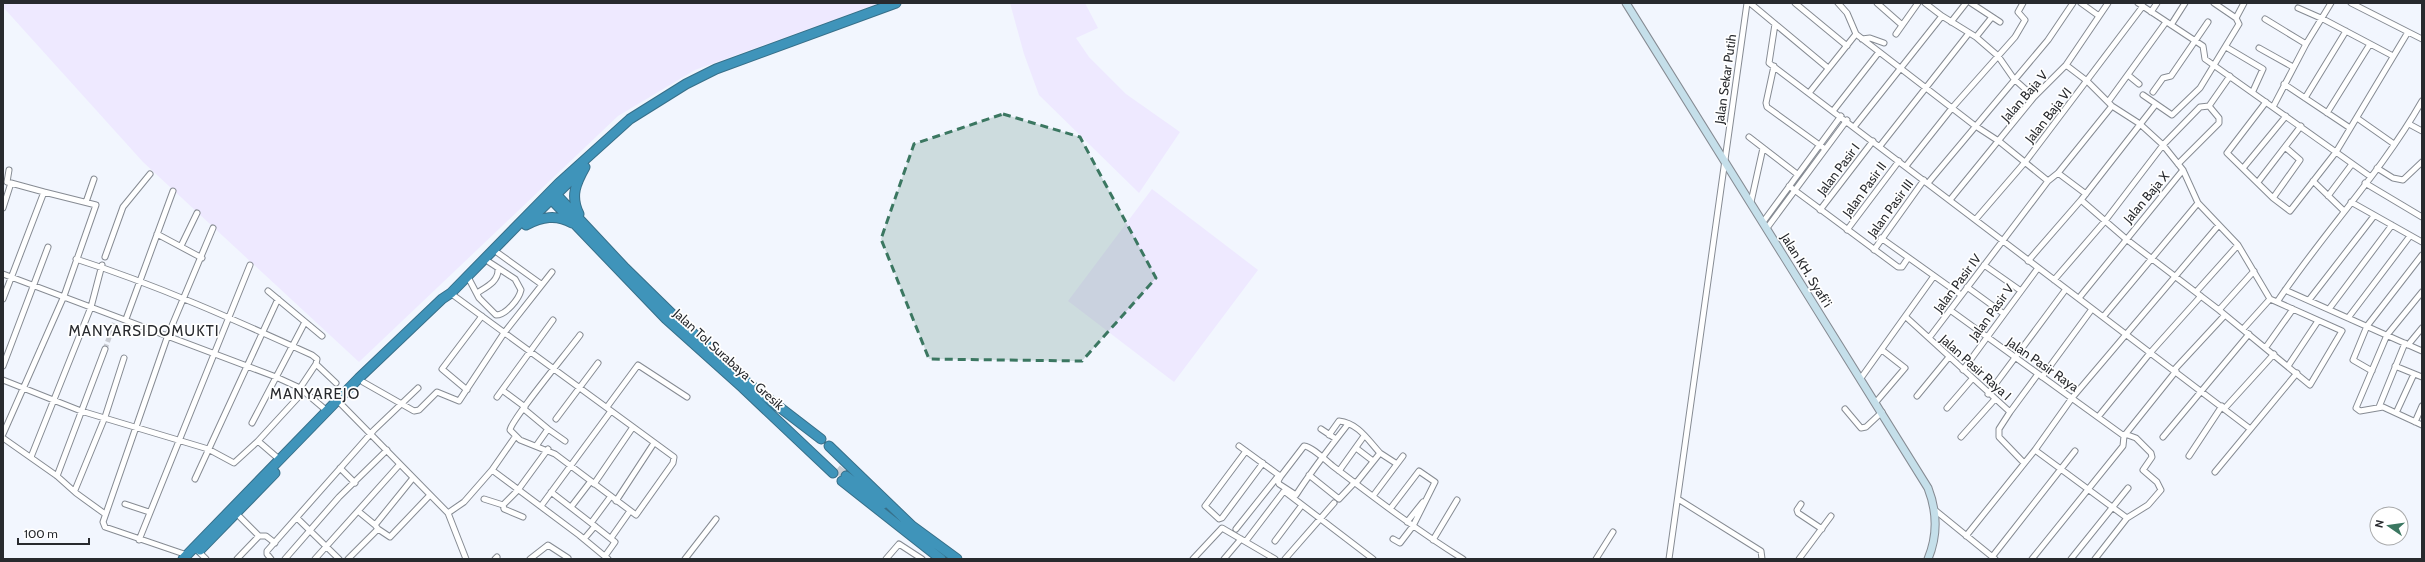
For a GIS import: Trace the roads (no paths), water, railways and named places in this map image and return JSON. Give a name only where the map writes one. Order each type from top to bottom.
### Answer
[{"type":"highway","points":[[187,558],[277,458],[324,409],[442,299],[451,294],[552,195],[636,116],[686,84],[716,69],[896,3]]},
{"type":"highway","points":[[187,558],[198,552],[363,382],[469,279],[489,262],[526,225],[552,195],[585,167],[636,116]]},
{"type":"highway","points":[[526,225],[540,218],[555,217],[579,223],[574,198],[576,184],[585,167]]},
{"type":"highway","name":"Jalan Tol Surabaya - Gresik","points":[[552,195],[661,304],[748,383],[821,439]]},
{"type":"highway","name":"Jalan Tol Surabaya - Gresik","points":[[579,223],[610,262],[666,320],[835,471],[762,400],[748,383]]},
{"type":"highway","points":[[829,446],[912,526]]},
{"type":"highway","points":[[941,559],[844,479],[957,559]]},
{"type":"main road","name":"Jalan KH. Syafi'i","points":[[1626,3],[1725,159],[1928,488],[1936,512],[1933,539],[1928,559]]},
{"type":"street","name":"Jalan Sekar Putih","points":[[1669,559],[1725,159],[1749,3]]},
{"type":"street","points":[[1749,3],[1828,68]]},
{"type":"street","points":[[1795,3],[1847,46]]},
{"type":"street","points":[[1838,3],[1847,13],[1856,34],[1974,125],[2026,161],[2048,181]]},
{"type":"street","points":[[1877,3],[1902,25]]},
{"type":"street","points":[[1896,34],[1917,3]]},
{"type":"street","points":[[1925,3],[1942,16],[1976,37],[1998,56],[2014,79],[2034,98]]},
{"type":"street","points":[[1951,22],[1966,3]]},
{"type":"street","points":[[1971,3],[2000,22]]},
{"type":"street","points":[[1981,9],[1985,3]]},
{"type":"street","points":[[1906,166],[1952,108],[2015,37],[2025,20],[2018,12],[2023,3]]},
{"type":"street","name":"Jalan Pasir III","points":[[1874,250],[1881,238],[1926,181],[2048,40],[2073,3]]},
{"type":"street","points":[[2082,3],[2099,16]]},
{"type":"street","name":"Jalan Baja V","points":[[1950,200],[2000,142],[2034,98],[2066,65],[2108,3]]},
{"type":"street","points":[[2138,3],[2196,41],[2204,48],[2205,59],[2253,91],[2266,102],[2371,177]]},
{"type":"street","points":[[2151,12],[2157,3]]},
{"type":"street","name":"Jalan Pasir IV","points":[[1929,338],[2048,181],[2058,173],[2110,104],[2128,75],[2185,3]]},
{"type":"street","points":[[2144,95],[2170,114],[2175,114],[2200,88],[2215,66],[2239,24],[2236,18],[2215,3]]},
{"type":"street","points":[[2236,18],[2244,3]]},
{"type":"street","points":[[2273,107],[2293,67],[2323,19],[2331,3]]},
{"type":"street","points":[[2351,3],[2422,39]]},
{"type":"street","name":"Jalan Baja VI","points":[[1976,219],[2026,161],[2143,6]]},
{"type":"street","points":[[2298,8],[2323,19],[2393,56]]},
{"type":"street","points":[[1854,127],[1942,16]]},
{"type":"street","points":[[1976,37],[1992,17]]},
{"type":"street","points":[[2265,19],[2306,44]]},
{"type":"street","points":[[2153,92],[2163,78],[2170,78],[2208,22]]},
{"type":"street","points":[[1775,24],[1768,60],[1774,66],[1847,120],[1854,127],[1976,219],[2028,261],[2201,390],[2249,428]]},
{"type":"street","points":[[2305,98],[2346,31]]},
{"type":"street","points":[[2266,102],[2228,150],[2228,156],[2244,167],[2273,198],[2290,211],[2336,152],[2408,32]]},
{"type":"street","points":[[1880,146],[1969,33]]},
{"type":"street","points":[[1809,93],[1856,34]]},
{"type":"street","points":[[1862,39],[1872,38],[1884,43]]},
{"type":"street","points":[[2327,113],[2370,44]]},
{"type":"street","points":[[2226,47],[2263,69],[2253,91]]},
{"type":"street","points":[[2259,48],[2293,67]]},
{"type":"street","points":[[1834,111],[1879,52]]},
{"type":"street","points":[[2066,65],[2087,81],[2110,104],[2140,124],[2163,145],[2183,170],[2198,203],[2218,226],[2238,245],[2270,299],[2341,330],[2342,333],[2310,384],[2266,347],[2126,239],[2081,200]]},
{"type":"street","points":[[1774,66],[1766,103],[1767,107],[1825,149]]},
{"type":"street","points":[[2128,75],[2139,84]]},
{"type":"street","points":[[2054,280],[2105,220],[2163,145],[2200,107],[2209,106],[2230,76]]},
{"type":"street","points":[[2284,84],[2350,128]]},
{"type":"street","points":[[2277,302],[2364,184],[2371,177],[2409,124],[2422,101]]},
{"type":"street","points":[[2028,261],[2086,194],[2156,104]]},
{"type":"street","points":[[2178,164],[2219,123],[2219,118],[2209,106]]},
{"type":"street","points":[[1765,225],[1797,174],[1841,116]]},
{"type":"street","points":[[2244,167],[2286,116]]},
{"type":"street","points":[[2357,118],[2394,144]]},
{"type":"street","points":[[1765,225],[1794,190],[1847,120]]},
{"type":"street","points":[[2409,124],[2422,131]]},
{"type":"street","points":[[2258,182],[2300,126]]},
{"type":"street","points":[[1749,137],[1797,174]]},
{"type":"street","name":"Jalan Pasir I","points":[[1820,210],[1873,141]]},
{"type":"street","points":[[2273,198],[2300,160],[2285,147]]},
{"type":"street","points":[[1751,202],[1763,148]]},
{"type":"street","name":"Jalan Pasir II","points":[[1847,230],[1899,161]]},
{"type":"street","points":[[2377,168],[2393,178],[2403,180],[2422,162]]},
{"type":"street","points":[[2328,196],[2352,164]]},
{"type":"street","points":[[3,433],[24,390],[64,296],[76,259],[97,207],[86,202],[10,184],[7,182],[9,170]]},
{"type":"street","name":"Jalan Baja X","points":[[2079,298],[2183,170]]},
{"type":"street","points":[[2058,173],[2086,194]]},
{"type":"street","points":[[105,257],[123,207],[150,174]]},
{"type":"street","points":[[86,202],[94,179]]},
{"type":"street","points":[[2313,181],[2344,211]]},
{"type":"street","points":[[3,208],[10,184]]},
{"type":"street","points":[[2364,184],[2422,217]]},
{"type":"street","points":[[1789,186],[1900,268],[1908,258]]},
{"type":"street","points":[[126,319],[141,282],[173,191]]},
{"type":"street","points":[[3,299],[44,192]]},
{"type":"street","points":[[2351,202],[2422,242]]},
{"type":"street","points":[[2103,317],[2150,257],[2198,203]]},
{"type":"street","points":[[181,246],[197,213]]},
{"type":"street","points":[[2309,300],[2374,216]]},
{"type":"street","points":[[2329,309],[2392,225]]},
{"type":"street","points":[[1966,536],[2036,450],[2072,398],[2218,226]]},
{"type":"street","points":[[187,558],[139,537],[105,527],[104,517],[168,335],[202,258],[213,228]]},
{"type":"street","points":[[157,234],[202,258]]},
{"type":"street","points":[[2348,318],[2410,236]]},
{"type":"street","points":[[1881,238],[1961,295]]},
{"type":"street","points":[[2196,292],[2238,245]]},
{"type":"street","points":[[3,366],[48,247]]},
{"type":"street","points":[[498,253],[541,284]]},
{"type":"street","points":[[2372,371],[2353,360],[2367,326],[2422,255]]},
{"type":"street","points":[[3,380],[24,390],[82,411],[136,426],[208,449],[236,463],[258,441],[302,389],[316,364],[317,358],[228,316],[102,266],[76,259]]},
{"type":"street","points":[[469,279],[485,306],[496,315],[501,314],[510,307],[519,297],[521,290],[515,279],[498,270],[489,262]]},
{"type":"street","points":[[139,537],[250,264]]},
{"type":"street","points":[[1984,265],[2021,291]]},
{"type":"street","points":[[31,457],[55,401],[91,307],[102,266]]},
{"type":"street","name":"Jalan Pasir V","points":[[1963,370],[2038,268]]},
{"type":"street","points":[[476,293],[490,285],[496,278],[498,270]]},
{"type":"street","points":[[2219,310],[2254,271]]},
{"type":"street","points":[[363,382],[401,405],[416,411],[437,392],[457,401],[467,390],[504,333],[541,284],[552,272]]},
{"type":"street","points":[[3,274],[64,296],[116,318],[126,319],[276,377],[302,389],[324,409]]},
{"type":"street","points":[[1861,378],[1934,276]]},
{"type":"street","points":[[1967,287],[2004,314]]},
{"type":"street","points":[[1988,394],[2066,289]]},
{"type":"street","points":[[2285,290],[2422,351]]},
{"type":"street","points":[[268,291],[322,336]]},
{"type":"street","points":[[2422,292],[2387,335],[2356,409],[2360,411],[2379,407],[2422,425]]},
{"type":"street","points":[[453,295],[554,369],[579,388],[609,409],[654,443],[672,455],[675,460],[639,513],[636,515],[548,450],[515,437],[510,427],[524,408],[554,369],[580,335]]},
{"type":"street","points":[[2098,417],[2150,352],[2201,296]]},
{"type":"street","points":[[2243,329],[2270,299]]},
{"type":"street","points":[[195,480],[278,300]]},
{"type":"street","name":"Jalan Pasir Raya I","points":[[1906,317],[1988,394],[2010,412],[2092,309]]},
{"type":"street","name":"Jalan Pasir Raya","points":[[1950,310],[2098,417],[2125,435],[2136,438],[2151,453],[2152,457],[2143,469],[2157,482],[2160,490],[2148,505],[2127,518]]},
{"type":"street","points":[[2266,347],[2293,310]]},
{"type":"street","points":[[2032,559],[2123,446],[2125,435],[2175,371],[2225,315]]},
{"type":"street","points":[[467,390],[442,369],[482,316]]},
{"type":"street","points":[[497,397],[553,320]]},
{"type":"street","points":[[2288,366],[2318,321]]},
{"type":"street","points":[[252,423],[305,322]]},
{"type":"street","points":[[2379,407],[2407,344],[2422,328]]},
{"type":"street","points":[[2163,438],[2201,390],[2249,334]]},
{"type":"street","points":[[57,476],[105,349]]},
{"type":"street","points":[[1876,402],[1905,368],[1882,350]]},
{"type":"street","points":[[2189,456],[2223,407],[2274,354]]},
{"type":"street","points":[[1917,396],[1949,357]]},
{"type":"street","points":[[75,490],[105,417],[124,358]]},
{"type":"street","points":[[556,418],[598,363]]},
{"type":"street","points":[[316,364],[336,383]]},
{"type":"street","points":[[541,506],[571,466],[638,366],[687,397]]},
{"type":"street","points":[[2396,366],[2422,377]]},
{"type":"street","points":[[2215,472],[2249,428],[2296,373]]},
{"type":"street","points":[[2396,413],[2414,374]]},
{"type":"street","points":[[1946,408],[1972,379]]},
{"type":"street","points":[[271,559],[266,553],[370,434],[418,388]]},
{"type":"street","points":[[502,390],[548,429],[565,441]]},
{"type":"street","points":[[1960,437],[1995,399]]},
{"type":"street","points":[[341,404],[448,513],[466,559]]},
{"type":"street","points":[[2415,422],[2422,406]]},
{"type":"street","points":[[1845,409],[1861,428],[1866,427],[1882,412]]},
{"type":"street","points":[[2010,412],[1999,429],[1999,437],[2024,463]]},
{"type":"street","points":[[1329,435],[1339,421],[1359,428],[1364,436],[1380,453],[1397,464]]},
{"type":"street","points":[[1280,475],[1278,483],[1295,495],[1348,424]]},
{"type":"street","points":[[571,507],[592,483],[633,427]]},
{"type":"street","points":[[536,446],[548,429]]},
{"type":"street","points":[[1321,429],[1336,440]]},
{"type":"street","points":[[1339,470],[1364,436]]},
{"type":"street","points":[[448,513],[464,502],[492,470],[515,437]]},
{"type":"street","points":[[3,438],[75,490],[104,517]]},
{"type":"street","points":[[258,441],[277,458]]},
{"type":"street","points":[[616,500],[654,443]]},
{"type":"street","points":[[1239,446],[1280,475]]},
{"type":"street","points":[[1236,529],[1304,446],[1339,470],[1407,522],[1463,559]]},
{"type":"street","points":[[1356,448],[1373,461]]},
{"type":"street","points":[[285,559],[339,497],[387,450]]},
{"type":"street","points":[[503,505],[518,490],[548,450]]},
{"type":"street","points":[[2036,450],[2127,518],[2096,559]]},
{"type":"street","points":[[1246,451],[1205,506],[1219,519],[1222,518],[1263,463]]},
{"type":"street","points":[[1936,512],[1994,558],[2075,451]]},
{"type":"street","points":[[1309,475],[1339,499],[1355,483],[1380,453]]},
{"type":"street","points":[[1373,496],[1403,456]]},
{"type":"street","points":[[315,559],[358,511],[364,502],[400,464]]},
{"type":"street","points":[[340,468],[355,483]]},
{"type":"street","points":[[492,470],[584,539],[606,558],[615,543],[611,538],[551,492]]},
{"type":"street","points":[[1390,509],[1419,471],[1435,484],[1413,526],[1400,543],[1393,539]]},
{"type":"street","points":[[348,559],[376,527],[413,478]]},
{"type":"street","points":[[2071,559],[2128,488]]},
{"type":"street","points":[[1246,542],[1283,491],[1373,559]]},
{"type":"street","points":[[358,511],[390,537],[430,495]]},
{"type":"street","points":[[584,539],[611,496]]},
{"type":"street","points":[[1407,522],[1427,499]]},
{"type":"street","points":[[1678,499],[1761,551],[1762,559]]},
{"type":"street","points":[[484,500],[503,505],[504,509],[523,517]]},
{"type":"street","points":[[1433,540],[1457,500]]},
{"type":"street","points":[[1285,559],[1334,503]]},
{"type":"street","points":[[126,504],[148,512]]},
{"type":"street","points":[[1801,504],[1797,512],[1822,529]]},
{"type":"street","points":[[1275,541],[1302,505]]},
{"type":"street","points":[[611,538],[630,512]]},
{"type":"street","points":[[236,513],[259,536],[266,536],[275,543]]},
{"type":"street","points":[[1799,559],[1831,516]]},
{"type":"street","points":[[297,518],[339,559]]},
{"type":"street","points":[[685,559],[716,519]]},
{"type":"street","points":[[1193,559],[1220,528],[1275,559]]},
{"type":"street","points":[[1596,559],[1613,532]]},
{"type":"street","points":[[237,559],[259,536]]},
{"type":"street","points":[[1224,559],[1241,539]]},
{"type":"street","points":[[886,559],[899,544],[922,559]]},
{"type":"street","points":[[530,559],[548,545],[568,558]]},
{"type":"street","points":[[198,552],[206,559]]},
{"type":"tunnel","points":[[105,349],[115,321]]},
{"type":"tunnel","points":[[837,469],[846,476]]},
{"type":"district","name":"MANYARSIDOMUKTI","points":[[144,331]]},
{"type":"district","name":"MANYAREJO","points":[[315,394]]}]
